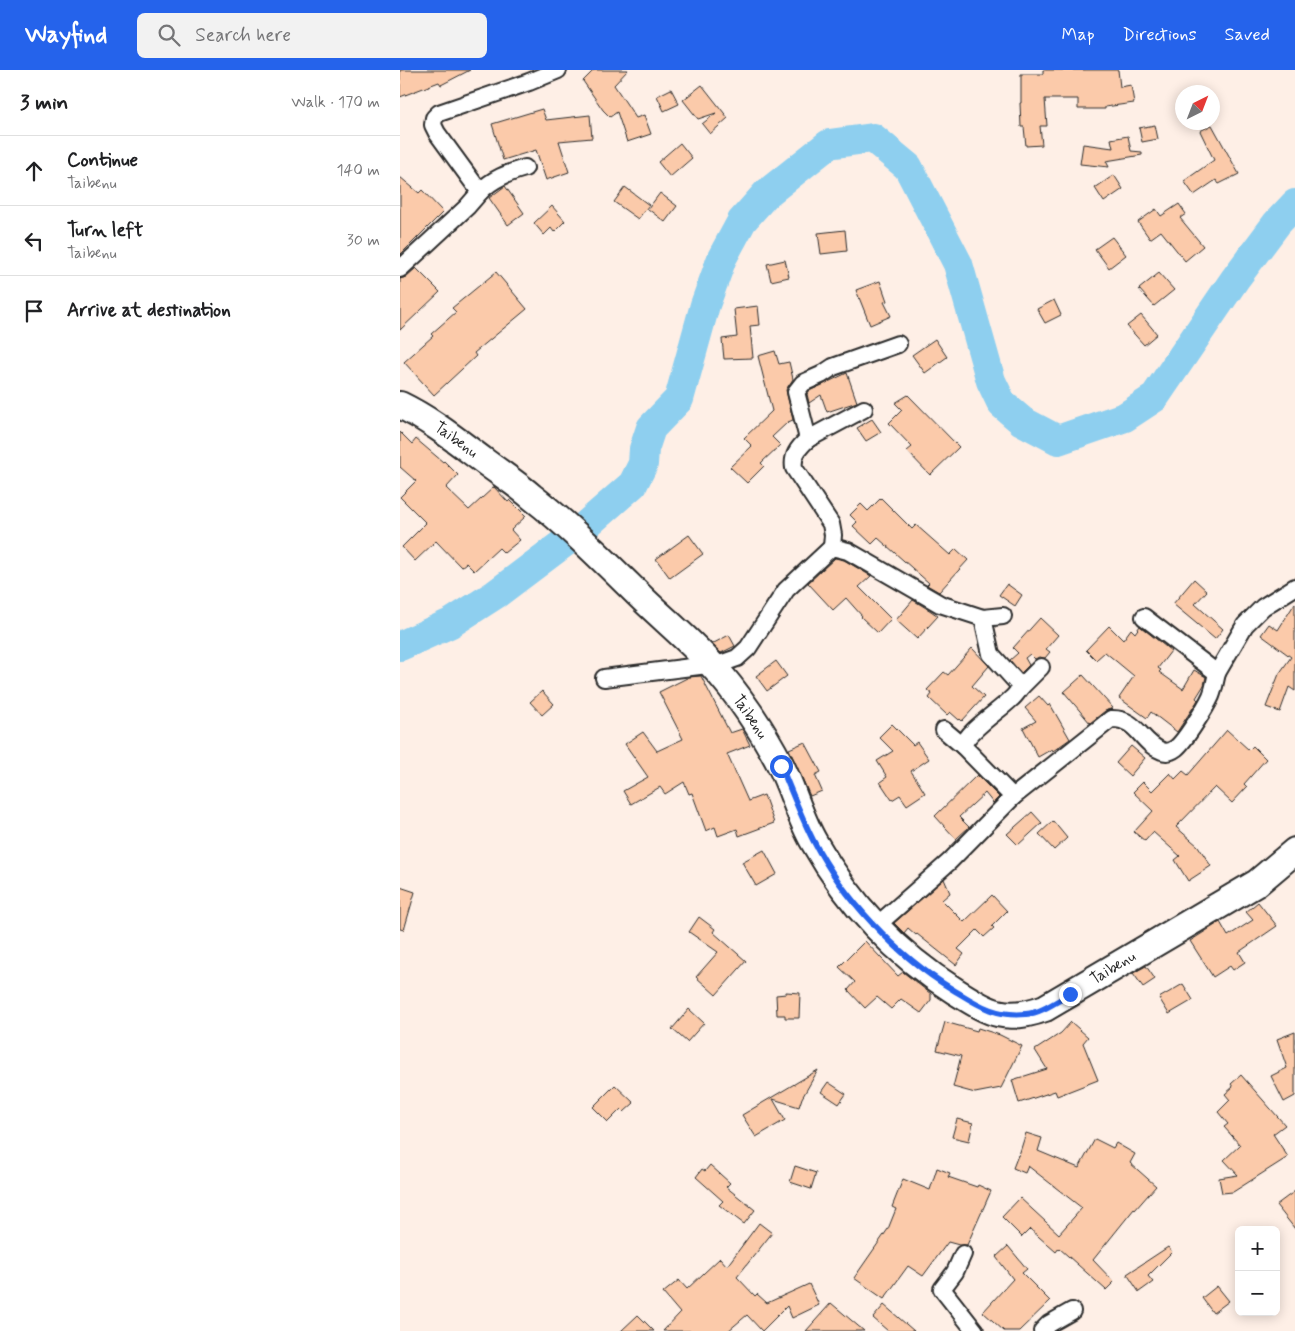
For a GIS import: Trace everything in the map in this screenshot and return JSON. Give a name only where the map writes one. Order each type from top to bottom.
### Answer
[{"type":"main road","name":"Taibenu","points":[[400,405],[423,416],[533,497],[585,543],[711,664],[754,719],[781,766],[814,841],[840,882],[875,926],[918,965],[986,1010],[1002,1014],[1028,1014],[1045,1008],[1257,883],[1295,851]]},
{"type":"street","points":[[480,192],[437,133],[433,125],[434,118],[439,113],[558,70]]},
{"type":"street","points":[[400,269],[467,207],[487,184],[513,171],[525,168]]},
{"type":"street","points":[[808,439],[796,392],[802,383],[821,375],[833,367],[898,344]]},
{"type":"street","points":[[604,678],[723,663],[737,658],[748,648],[786,590],[832,548],[833,535],[831,524],[794,468],[793,460],[799,447],[808,439],[864,409]]},
{"type":"street","points":[[832,548],[848,551],[940,604],[983,618],[1003,616]]},
{"type":"street","points":[[875,926],[949,862],[1013,797],[1111,719],[1127,721],[1150,744],[1163,752],[1171,752],[1178,747],[1206,707],[1212,694],[1217,674],[1245,625],[1263,606],[1295,587]]},
{"type":"street","points":[[1144,616],[1217,674]]},
{"type":"street","points":[[983,618],[991,654],[1021,687]]},
{"type":"street","points":[[961,744],[986,719],[1011,699],[1041,666]]},
{"type":"street","points":[[944,730],[961,744],[1013,797]]},
{"type":"street","points":[[963,1254],[955,1272],[942,1289],[975,1331]]},
{"type":"street","points":[[1042,1331],[1049,1324],[1072,1311]]},
{"type":"building","points":[[400,70],[470,70],[441,85],[439,82],[400,97]]},
{"type":"building","points":[[594,70],[628,70],[614,85],[636,118],[644,115],[651,134],[627,142],[617,112],[610,117],[583,81]]},
{"type":"building","points":[[1043,70],[1118,70],[1120,87],[1131,85],[1134,103],[1105,107],[1105,109],[1078,109],[1078,99],[1045,99],[1047,126],[1040,126],[1042,145],[1026,146],[1024,127],[1021,127],[1021,74],[1043,74]]},
{"type":"building","points":[[702,85],[728,118],[710,134],[702,124],[716,113],[698,119],[683,100]]},
{"type":"building","points":[[671,89],[679,104],[664,111],[657,96]]},
{"type":"building","points":[[542,109],[546,120],[590,115],[592,138],[559,141],[569,172],[546,180],[536,150],[503,160],[492,124]]},
{"type":"building","points":[[1155,125],[1158,139],[1142,142],[1139,128]]},
{"type":"building","points":[[1215,130],[1239,174],[1219,184],[1216,180],[1194,195],[1184,181],[1214,160],[1200,131]]},
{"type":"building","points":[[1128,136],[1131,151],[1142,152],[1142,155],[1106,161],[1109,167],[1080,164],[1083,144],[1113,148],[1111,139]]},
{"type":"building","points":[[680,143],[692,158],[670,177],[658,162]]},
{"type":"building","points":[[1114,175],[1123,189],[1104,202],[1095,188]]},
{"type":"building","points":[[400,177],[419,193],[422,190],[443,212],[400,255]]},
{"type":"building","points":[[505,186],[524,213],[508,225],[489,198]]},
{"type":"building","points":[[625,187],[649,205],[638,219],[614,202]]},
{"type":"building","points":[[660,193],[677,206],[665,222],[648,209]]},
{"type":"building","points":[[1179,204],[1186,214],[1180,218],[1203,246],[1185,261],[1161,231],[1150,239],[1138,222],[1156,209],[1161,216]]},
{"type":"building","points":[[552,206],[565,221],[554,232],[551,228],[544,235],[534,223]]},
{"type":"building","points":[[845,230],[847,251],[821,254],[818,233]]},
{"type":"building","points":[[1112,237],[1126,255],[1109,268],[1095,249]]},
{"type":"building","points":[[785,260],[789,277],[771,281],[767,264]]},
{"type":"building","points":[[416,268],[440,292],[400,330],[400,279],[406,277]]},
{"type":"building","points":[[496,272],[527,309],[474,353],[476,356],[434,395],[404,362],[456,312],[452,308]]},
{"type":"building","points":[[1159,273],[1174,290],[1154,306],[1139,289]]},
{"type":"building","points":[[880,281],[887,301],[884,302],[891,316],[870,325],[856,290]]},
{"type":"building","points":[[1054,300],[1061,315],[1045,323],[1037,309]]},
{"type":"building","points":[[758,306],[760,325],[750,326],[753,358],[724,359],[722,339],[737,337],[734,309]]},
{"type":"building","points":[[1141,315],[1157,334],[1144,345],[1127,326]]},
{"type":"building","points":[[935,339],[947,357],[925,373],[912,355]]},
{"type":"building","points":[[775,351],[779,364],[789,362],[793,379],[786,390],[793,420],[788,422],[772,437],[780,445],[761,463],[764,466],[747,483],[730,467],[752,446],[744,438],[772,411],[758,356]]},
{"type":"building","points":[[847,373],[857,402],[827,412],[821,395],[809,403],[807,394],[809,391]]},
{"type":"building","points":[[908,395],[959,447],[930,475],[907,451],[912,447],[889,423],[902,410],[895,403]]},
{"type":"building","points":[[872,419],[881,432],[866,441],[857,428]]},
{"type":"building","points":[[400,432],[412,444],[416,439],[444,461],[458,475],[446,488],[469,510],[494,487],[508,502],[510,500],[526,516],[511,530],[520,540],[504,553],[499,548],[474,571],[466,563],[461,567],[436,541],[415,561],[402,547],[426,523],[400,497],[416,481],[400,467]]},
{"type":"building","points":[[881,498],[912,529],[916,525],[950,555],[956,549],[968,560],[939,592],[927,585],[929,583],[878,538],[872,544],[853,526],[857,522],[850,515],[861,504],[868,511]]},
{"type":"building","points":[[689,535],[703,554],[670,578],[656,559]]},
{"type":"building","points":[[835,558],[844,560],[871,576],[859,587],[891,619],[878,633],[861,617],[846,598],[833,610],[808,583]]},
{"type":"building","points":[[1194,579],[1207,591],[1195,604],[1223,629],[1215,639],[1173,604]]},
{"type":"building","points":[[1007,584],[1022,595],[1015,606],[999,595]]},
{"type":"building","points":[[913,600],[938,616],[917,639],[896,620]]},
{"type":"building","points":[[1295,603],[1295,691],[1289,687],[1280,712],[1266,707],[1279,674],[1291,657],[1261,635],[1269,624],[1278,630]]},
{"type":"building","points":[[1040,618],[1058,635],[1046,649],[1050,652],[1045,658],[1039,657],[1035,659],[1030,654],[1025,658],[1029,665],[1021,673],[1010,660],[1018,653],[1013,648]]},
{"type":"building","points":[[1109,626],[1123,640],[1131,629],[1135,633],[1140,626],[1171,651],[1158,668],[1161,670],[1159,672],[1183,689],[1194,670],[1206,677],[1204,685],[1196,698],[1198,700],[1177,732],[1151,712],[1147,718],[1119,698],[1134,676],[1105,652],[1096,660],[1086,650]]},
{"type":"building","points":[[729,635],[735,646],[721,653],[712,644]]},
{"type":"building","points":[[972,648],[989,666],[972,686],[984,697],[962,721],[950,712],[947,715],[929,698],[932,694],[927,690],[944,672],[948,675]]},
{"type":"building","points":[[776,661],[787,676],[767,691],[756,676]]},
{"type":"building","points":[[1083,675],[1113,708],[1105,711],[1090,723],[1064,692]]},
{"type":"building","points":[[701,676],[730,733],[742,729],[750,745],[727,754],[748,801],[764,795],[774,823],[739,836],[737,829],[718,836],[715,827],[706,831],[692,793],[689,794],[684,782],[665,794],[660,787],[631,804],[623,791],[648,777],[625,744],[643,732],[657,751],[683,739],[659,692],[689,677]]},
{"type":"building","points":[[542,691],[554,704],[542,715],[530,702]]},
{"type":"building","points":[[1039,696],[1048,706],[1050,704],[1070,739],[1053,751],[1052,749],[1038,757],[1023,728],[1036,721],[1025,708]]},
{"type":"building","points":[[892,724],[913,745],[917,742],[929,759],[911,771],[925,793],[907,805],[900,795],[892,800],[880,782],[887,777],[877,761],[893,751],[879,737]]},
{"type":"building","points":[[1227,730],[1249,750],[1253,746],[1266,759],[1244,784],[1247,787],[1232,803],[1215,787],[1176,827],[1198,846],[1211,866],[1188,881],[1175,860],[1180,856],[1153,832],[1145,841],[1134,832],[1153,811],[1133,792],[1143,782],[1152,791],[1170,773],[1175,779],[1183,771],[1188,775]]},
{"type":"building","points":[[805,742],[821,772],[815,775],[822,791],[810,796],[789,749]]},
{"type":"building","points":[[1131,746],[1145,758],[1130,776],[1116,763]]},
{"type":"building","points":[[977,775],[999,797],[993,803],[985,793],[959,817],[969,827],[956,839],[935,816]]},
{"type":"building","points":[[1032,812],[1042,823],[1018,845],[1007,834]]},
{"type":"building","points":[[1053,821],[1067,838],[1054,850],[1039,834]]},
{"type":"building","points":[[764,850],[777,874],[756,886],[742,862]]},
{"type":"building","points":[[944,879],[950,893],[942,900],[964,922],[992,895],[1007,911],[992,926],[994,928],[984,937],[977,930],[958,949],[964,954],[956,965],[917,934],[908,928],[904,933],[894,923]]},
{"type":"building","points":[[400,887],[415,892],[404,930],[400,929]]},
{"type":"building","points":[[1258,902],[1277,926],[1239,952],[1245,962],[1233,970],[1230,966],[1213,977],[1190,941],[1220,922],[1228,936],[1253,920],[1246,912]]},
{"type":"building","points":[[699,917],[715,929],[713,932],[746,961],[716,995],[696,977],[718,952],[689,932]]},
{"type":"building","points":[[865,941],[898,976],[903,972],[931,994],[931,1000],[921,1013],[901,999],[891,1009],[877,997],[865,1008],[848,990],[855,982],[839,967]]},
{"type":"building","points":[[1146,966],[1155,979],[1143,987],[1133,973]]},
{"type":"building","points":[[1183,984],[1193,1000],[1169,1014],[1159,998]]},
{"type":"building","points":[[786,992],[800,993],[799,1018],[785,1018],[785,1015],[777,1015],[776,995],[786,994]]},
{"type":"building","points":[[689,1009],[704,1023],[687,1042],[672,1029]]},
{"type":"building","points":[[945,1022],[977,1031],[978,1028],[1000,1035],[1022,1046],[1001,1088],[975,1093],[953,1087],[961,1056],[937,1050]]},
{"type":"building","points":[[1071,1022],[1088,1037],[1083,1043],[1098,1080],[1057,1096],[1055,1091],[1019,1103],[1012,1080],[1047,1069],[1035,1050],[1061,1033]]},
{"type":"building","points":[[1295,1032],[1295,1096],[1284,1102],[1271,1076],[1287,1068],[1277,1039]]},
{"type":"building","points":[[818,1070],[799,1107],[773,1099],[785,1120],[756,1137],[742,1115]]},
{"type":"building","points":[[1241,1075],[1285,1125],[1273,1134],[1288,1157],[1233,1192],[1222,1193],[1219,1178],[1238,1175],[1224,1160],[1240,1145],[1224,1127],[1228,1124],[1218,1112],[1230,1100],[1225,1094],[1233,1087],[1231,1084]]},
{"type":"building","points":[[828,1082],[846,1094],[839,1104],[821,1092]]},
{"type":"building","points":[[615,1085],[634,1103],[624,1112],[621,1109],[608,1122],[593,1107]]},
{"type":"building","points":[[957,1119],[973,1123],[969,1141],[952,1137]]},
{"type":"building","points":[[1026,1133],[1042,1138],[1038,1151],[1079,1168],[1095,1139],[1113,1148],[1116,1143],[1135,1154],[1130,1163],[1156,1186],[1134,1209],[1093,1260],[1114,1282],[1106,1290],[1059,1248],[1056,1252],[1030,1229],[1022,1237],[1002,1217],[1020,1198],[1059,1234],[1082,1208],[1028,1166],[1025,1173],[1013,1168]]},
{"type":"building","points":[[710,1165],[730,1183],[726,1187],[755,1210],[744,1224],[719,1205],[723,1201],[696,1177],[702,1169],[705,1171]]},
{"type":"building","points":[[795,1166],[816,1173],[811,1189],[790,1182]]},
{"type":"building","points":[[937,1168],[950,1173],[948,1177],[977,1187],[978,1185],[991,1191],[967,1245],[948,1242],[923,1276],[908,1266],[884,1299],[854,1278],[888,1229],[896,1209],[892,1207],[903,1179],[930,1190]]},
{"type":"building","points":[[1295,1191],[1295,1229],[1276,1205]]},
{"type":"building","points":[[759,1223],[772,1233],[737,1277],[755,1296],[757,1294],[767,1303],[809,1284],[819,1305],[792,1318],[787,1306],[762,1331],[747,1315],[728,1331],[663,1331],[680,1313],[663,1293],[679,1280],[687,1289],[720,1258],[727,1266]]},
{"type":"building","points":[[1008,1246],[1027,1269],[1022,1273],[1050,1301],[1019,1331],[1004,1331],[983,1312],[1013,1279],[996,1257]]},
{"type":"building","points":[[1168,1247],[1172,1252],[1148,1276],[1153,1282],[1139,1292],[1127,1274]]},
{"type":"building","points":[[1217,1286],[1229,1301],[1213,1313],[1202,1298]]},
{"type":"building","points":[[831,1303],[864,1331],[806,1331]]},
{"type":"building","points":[[884,1305],[914,1331],[888,1331],[873,1318]]},
{"type":"building","points":[[638,1315],[654,1331],[621,1331]]},
{"type":"waterway","points":[[400,646],[451,623],[496,594],[577,533],[633,484],[643,464],[644,449],[651,428],[679,399],[705,305],[722,258],[742,221],[766,194],[829,144],[873,138],[908,167],[958,264],[991,381],[1002,404],[1022,421],[1058,440],[1125,417],[1154,398],[1235,279],[1277,223],[1295,204]]},
{"type":"route","points":[[781,766],[814,841],[840,882],[875,926],[918,965],[986,1010],[1002,1014],[1028,1014],[1045,1008],[1070,994]]}]
